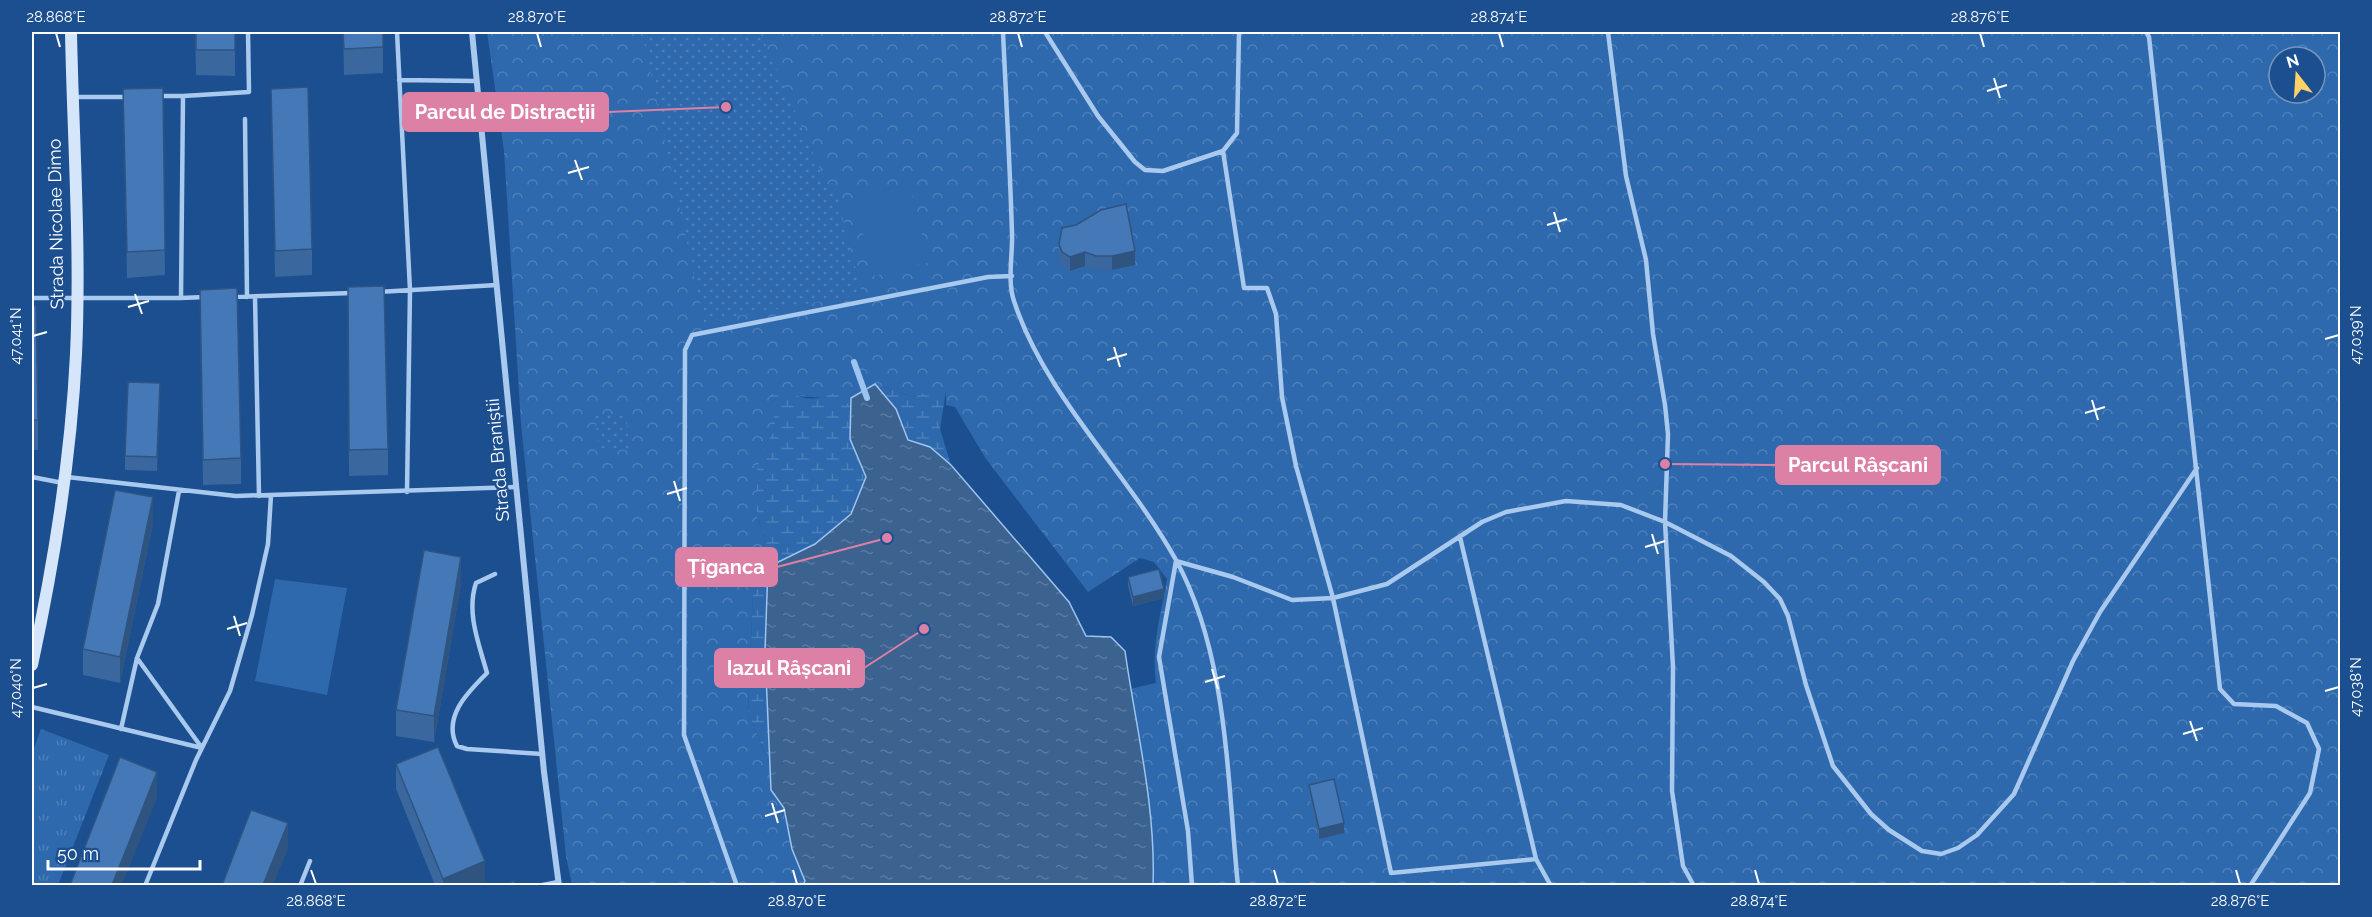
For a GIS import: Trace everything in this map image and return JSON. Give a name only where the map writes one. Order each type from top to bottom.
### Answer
[{"type":"main road","name":"Strada Nicolae Dimo","points":[[32,665],[64,480],[73,397],[76,299],[71,32]]},
{"type":"street","name":"Strada Braniștii","points":[[472,32],[542,754],[559,884]]},
{"type":"lane","points":[[149,96],[249,92],[248,32]]},
{"type":"lane","points":[[398,32],[410,291],[407,492]]},
{"type":"lane","points":[[1003,32],[1012,298],[1049,375],[1133,491],[1176,561],[1201,619],[1212,655],[1230,790],[1238,885]]},
{"type":"lane","points":[[1045,32],[1098,116],[1145,170],[1163,171],[1223,151],[1237,133],[1239,32]]},
{"type":"lane","points":[[1608,32],[1626,177],[1646,260],[1653,334],[1668,434],[1665,522],[1673,667],[1672,791],[1683,866],[1694,885]]},
{"type":"lane","points":[[2146,32],[2149,37],[2220,689],[2234,704],[2276,706],[2307,723],[2319,749],[2310,794],[2250,885]]},
{"type":"lane","points":[[399,80],[476,81]]},
{"type":"lane","points":[[72,97],[138,96]]},
{"type":"lane","points":[[181,297],[183,96]]},
{"type":"lane","points":[[245,118],[247,297]]},
{"type":"lane","points":[[1223,151],[1244,288],[1267,288],[1276,314],[1281,387],[1289,435],[1333,598],[1391,873],[1536,859]]},
{"type":"lane","points":[[737,885],[684,735],[685,350],[692,335],[988,277],[1012,276]]},
{"type":"lane","points":[[374,292],[497,285]]},
{"type":"lane","points":[[225,297],[362,292]]},
{"type":"lane","points":[[32,298],[214,297]]},
{"type":"lane","points":[[255,297],[260,496]]},
{"type":"lane","points":[[1176,561],[1233,577],[1292,600],[1333,598],[1387,584],[1482,522],[1506,512],[1566,501],[1621,505],[1665,522],[1731,556],[1764,582],[1780,599],[1788,616],[1806,685],[1833,766],[1871,814],[1889,830],[1922,851],[1941,854],[1958,848],[1977,835],[2014,794],[2073,662],[2100,612],[2197,468]]},
{"type":"lane","points":[[32,477],[260,496],[515,488]]},
{"type":"lane","points":[[121,729],[137,658],[158,604],[179,491]]},
{"type":"lane","points":[[145,885],[202,748],[230,691],[252,615],[268,544],[271,495]]},
{"type":"lane","points":[[1460,537],[1536,859],[1551,885]]},
{"type":"lane","points":[[1176,561],[1159,657],[1188,831],[1192,885]]},
{"type":"lane","points":[[495,574],[476,583],[472,594],[473,622],[487,673],[468,692],[457,709],[453,738],[457,746],[467,749],[542,754]]},
{"type":"lane","points":[[137,658],[202,748]]},
{"type":"lane","points":[[32,707],[202,748]]},
{"type":"lane","points":[[300,885],[310,861]]},
{"type":"lane","points":[[538,885],[559,884]]},
{"type":"green space","points":[[487,32],[2340,32],[2340,885],[1153,885],[1152,835],[1130,689],[1156,683],[1156,643],[1167,579],[1154,562],[1140,558],[1088,592],[986,459],[955,407],[946,405],[946,391],[929,391],[913,397],[875,384],[847,404],[825,398],[771,394],[776,428],[764,446],[758,495],[757,517],[765,538],[753,592],[748,713],[770,765],[771,790],[784,808],[792,849],[805,881],[803,885],[572,885],[566,856],[521,424],[504,151]]},
{"type":"green space","points":[[642,32],[760,32],[827,185],[834,183],[862,294],[704,322]]},
{"type":"green space","points":[[909,184],[929,262],[874,276],[854,198]]},
{"type":"green space","points":[[875,384],[913,397],[929,391],[946,391],[940,429],[951,465],[772,752],[770,765],[748,713],[753,592],[765,538],[757,517],[757,470],[764,446],[776,428],[770,395],[785,388],[804,398],[824,397],[838,391],[847,404],[851,398]]},
{"type":"green space","points":[[626,413],[629,449],[599,451],[595,415]]},
{"type":"green space","points":[[275,579],[347,588],[327,695],[255,681]]},
{"type":"green space","points":[[41,729],[109,755],[58,885],[32,885],[32,754]]},
{"type":"water","points":[[875,384],[896,409],[908,440],[930,447],[951,465],[1069,602],[1086,636],[1111,637],[1125,651],[1148,797],[1153,885],[803,885],[805,881],[792,849],[784,808],[771,790],[765,651],[768,567],[815,544],[851,514],[866,477],[850,439],[851,398]]},
{"type":"building","points":[[196,32],[235,32],[235,50],[196,50]]},
{"type":"building","points":[[343,32],[383,32],[383,47],[344,49]]},
{"type":"building","points":[[308,87],[312,249],[275,251],[271,89]]},
{"type":"building","points":[[163,88],[165,250],[127,252],[123,89]]},
{"type":"building","points":[[1126,204],[1135,251],[1112,256],[1096,256],[1085,252],[1070,257],[1062,252],[1059,244],[1062,228],[1076,225],[1101,210]]},
{"type":"building","points":[[384,286],[388,449],[349,450],[348,287]]},
{"type":"building","points":[[237,288],[241,458],[203,460],[200,290]]},
{"type":"building","points":[[32,306],[36,306],[38,420],[32,420]]},
{"type":"building","points":[[128,382],[160,383],[157,457],[125,456]]},
{"type":"building","points":[[115,490],[153,497],[120,657],[83,649]]},
{"type":"building","points":[[424,550],[461,557],[434,716],[396,710]]},
{"type":"building","points":[[1159,569],[1164,589],[1133,597],[1128,577]]},
{"type":"building","points":[[438,747],[485,861],[443,879],[396,764]]},
{"type":"building","points":[[120,757],[157,772],[112,885],[70,885]]},
{"type":"building","points":[[1334,779],[1344,823],[1319,829],[1309,785]]},
{"type":"building","points":[[251,810],[288,823],[263,885],[222,885]]},
{"type":"building","points":[[514,881],[516,885],[503,885]]},
{"type":"waterway","points":[[854,362],[867,398]]},
{"type":"place","name":"Parcul de Distracții","points":[[726,107]]},
{"type":"place","name":"Parcul Râșcani","points":[[1665,464]]},
{"type":"place","name":"Țîganca","points":[[887,538]]},
{"type":"place","name":"Iazul Râșcani","points":[[924,629]]}]
